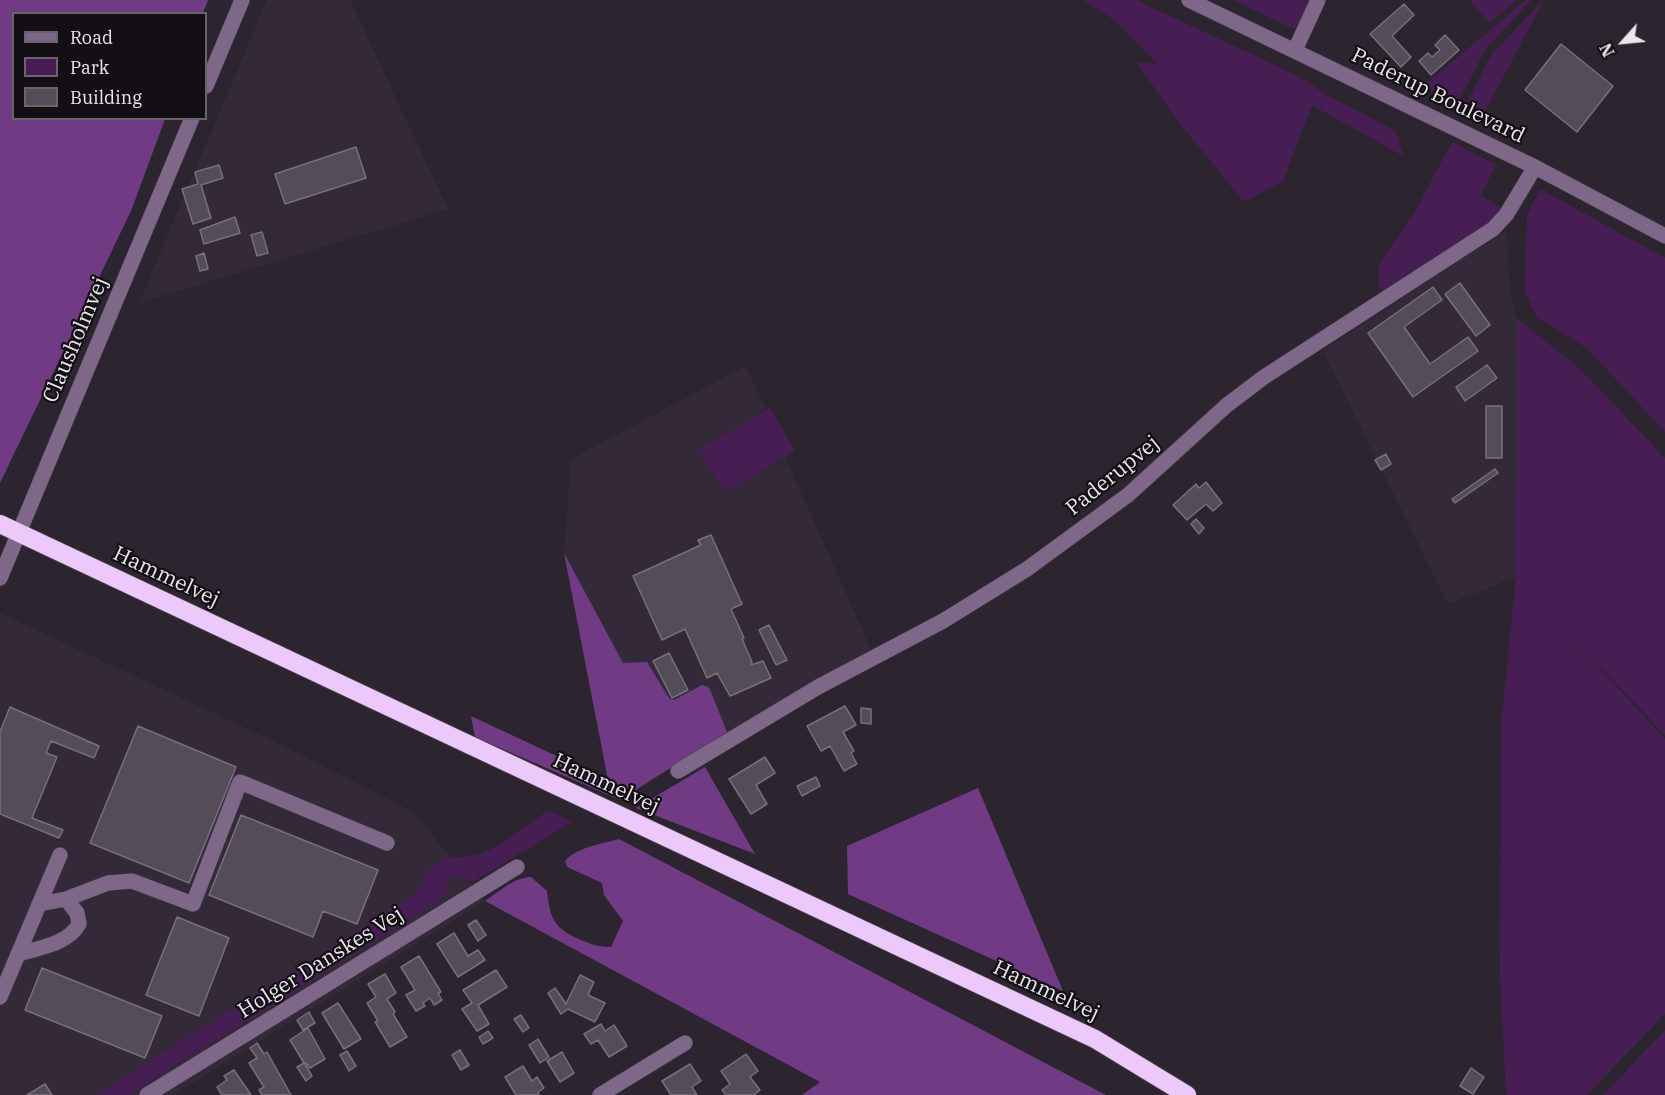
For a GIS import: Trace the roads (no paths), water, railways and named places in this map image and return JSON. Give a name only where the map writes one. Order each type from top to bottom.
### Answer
[{"type":"highway","name":"Hammelvej","points":[[0,524],[1095,1039],[1187,1095]]},
{"type":"street","points":[[207,84],[242,0]]},
{"type":"street","name":"Paderup Boulevard","points":[[1189,0],[1535,166],[1665,236]]},
{"type":"street","points":[[1295,50],[1318,0]]},
{"type":"street","name":"Clausholmvej","points":[[0,578],[191,120]]},
{"type":"street","name":"Paderupvej","points":[[678,771],[818,687],[943,621],[1027,569],[1128,495],[1227,405],[1264,377],[1493,229],[1506,214],[1535,166]]},
{"type":"street","points":[[39,904],[66,899],[108,883],[132,881],[193,904],[240,782],[387,843]]},
{"type":"street","points":[[0,997],[60,855]]},
{"type":"street","name":"Holger Danskes Vej","points":[[147,1095],[517,867]]},
{"type":"street","points":[[18,954],[61,941],[74,933],[79,924],[77,913],[66,899]]},
{"type":"street","points":[[600,1095],[685,1043]]}]
